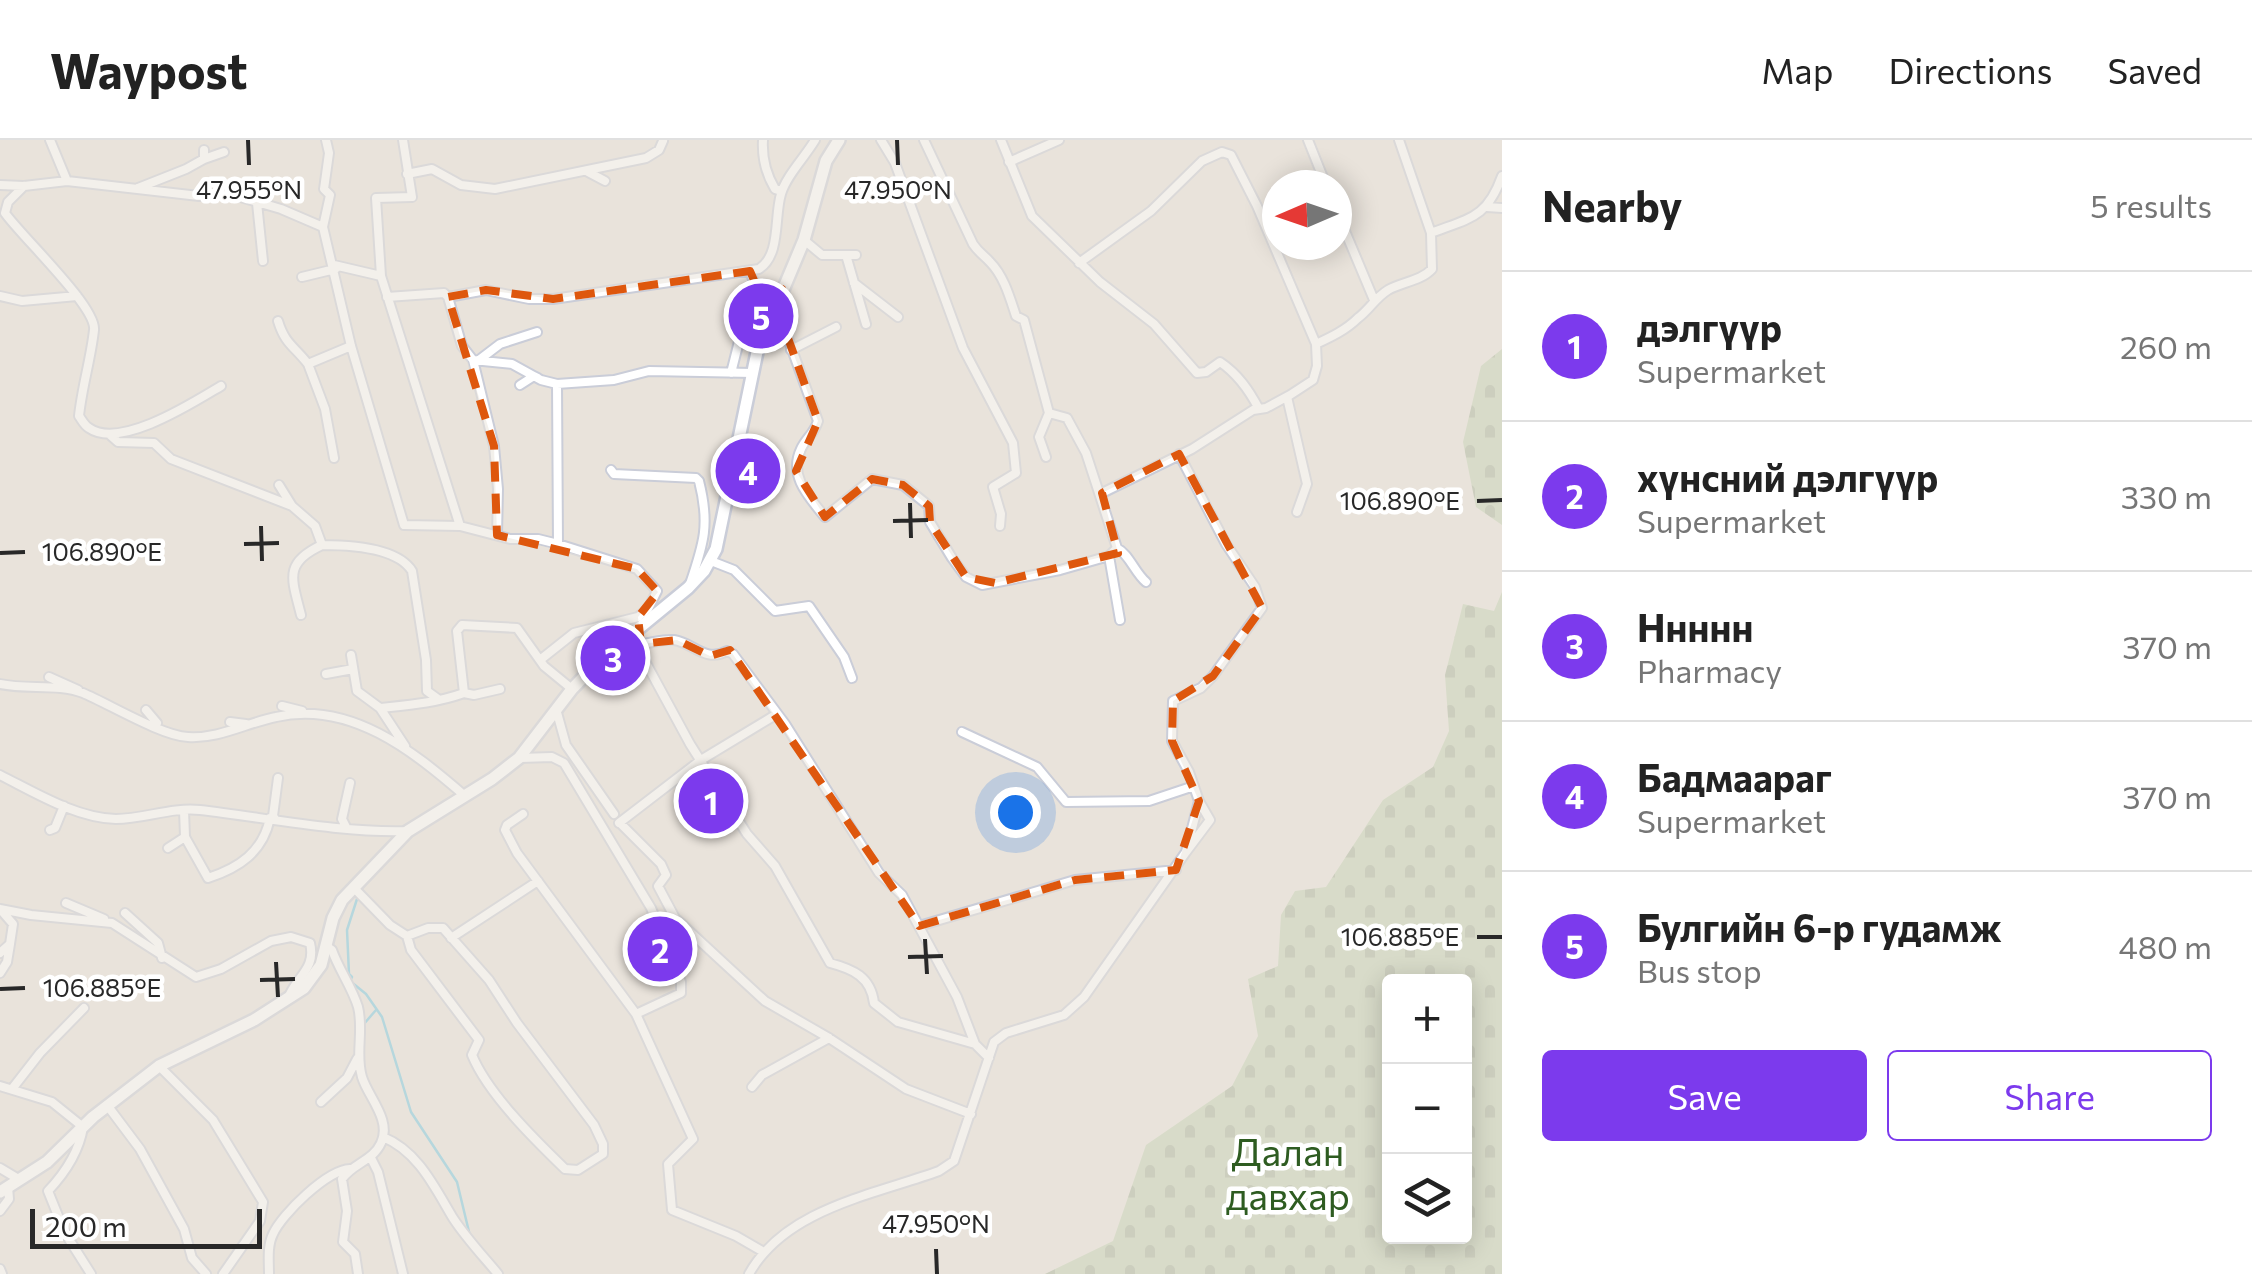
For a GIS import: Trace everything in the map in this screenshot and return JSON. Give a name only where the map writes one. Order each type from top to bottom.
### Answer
[{"type":"main road","points":[[9,1186],[48,1162],[82,1128],[159,1066],[226,1035],[292,997],[314,975],[332,918],[342,900],[408,831],[519,758],[572,689],[599,661],[688,588],[711,562],[765,326],[804,240],[822,172],[838,140]]},
{"type":"street","points":[[50,140],[67,180]]},
{"type":"street","points":[[326,140],[324,189],[330,195],[324,228],[351,346],[404,525],[460,526],[558,544],[637,569],[656,591],[640,624],[646,663],[747,834],[776,866],[830,962],[854,969],[872,989],[874,1003],[898,1022],[974,1044]]},
{"type":"street","points":[[403,140],[412,197],[376,198],[380,276],[460,526]]},
{"type":"street","points":[[498,188],[646,158],[659,150],[663,140]]},
{"type":"street","points":[[763,140],[768,175],[775,189],[781,191]]},
{"type":"street","points":[[448,297],[486,290],[529,299],[553,299],[750,271],[767,264],[781,191],[815,140]]},
{"type":"street","points":[[881,140],[895,164],[964,348],[1013,443],[1016,472],[993,487],[1001,514],[1000,526]]},
{"type":"street","points":[[924,140],[973,244],[1006,287],[1016,316],[1024,320],[1049,413],[1039,436],[1046,457]]},
{"type":"street","points":[[1001,140],[1032,216],[1079,263],[1154,324],[1197,373],[1220,362],[1246,386],[1259,409]]},
{"type":"street","points":[[1009,162],[1060,140]]},
{"type":"street","points":[[1308,140],[1320,170]]},
{"type":"street","points":[[1316,344],[1344,330],[1392,288],[1432,269],[1431,232],[1400,140]]},
{"type":"street","points":[[134,190],[186,170],[204,154],[224,152]]},
{"type":"street","points":[[1079,263],[1152,211],[1202,160],[1222,152],[1231,155],[1316,344],[1317,366],[1312,380],[1287,397],[1102,493]]},
{"type":"street","points":[[407,174],[432,170],[462,185],[516,194]]},
{"type":"street","points":[[584,171],[605,181]]},
{"type":"street","points":[[1431,232],[1481,214],[1494,198],[1502,176]]},
{"type":"street","points":[[0,185],[67,180],[199,196],[227,192],[324,228]]},
{"type":"street","points":[[24,186],[8,202],[5,213],[86,307],[95,326],[79,416],[90,429],[109,434],[118,442],[154,444],[171,459],[292,506]]},
{"type":"street","points":[[258,203],[263,261]]},
{"type":"street","points":[[1487,207],[1502,208]]},
{"type":"street","points":[[804,240],[822,255],[851,255],[854,283],[866,324]]},
{"type":"street","points":[[1352,248],[1374,300]]},
{"type":"street","points":[[302,278],[335,267],[380,276]]},
{"type":"street","points":[[732,373],[754,282],[750,271]]},
{"type":"street","points":[[854,283],[898,317]]},
{"type":"street","points":[[782,290],[784,330],[818,421],[814,435],[802,446],[796,471],[798,480],[825,517],[872,479],[903,485],[929,506],[930,522],[966,577],[982,585],[1060,570],[1109,556],[1117,548]]},
{"type":"street","points":[[387,297],[431,292],[448,297],[462,346],[476,360],[494,446],[498,489],[496,535]]},
{"type":"street","points":[[0,296],[22,301],[77,296]]},
{"type":"street","points":[[278,321],[284,340],[308,364],[325,409],[334,458]]},
{"type":"street","points":[[791,350],[836,328]]},
{"type":"street","points":[[476,360],[500,344],[537,332]]},
{"type":"street","points":[[308,364],[351,346]]},
{"type":"street","points":[[476,360],[512,364],[557,384],[614,380],[649,371],[753,374]]},
{"type":"street","points":[[520,385],[534,376],[541,380]]},
{"type":"street","points":[[557,384],[558,544]]},
{"type":"street","points":[[109,434],[162,420],[221,386]]},
{"type":"street","points":[[1287,397],[1306,484],[1297,512]]},
{"type":"street","points":[[1049,413],[1067,418],[1102,493],[1117,548],[1146,582]]},
{"type":"street","points":[[749,1274],[762,1251],[822,1210],[922,1177],[954,1162],[994,1042],[1006,1032],[1064,1015],[1084,997],[1210,820],[1172,741],[1174,701],[1201,688],[1262,608],[1179,454]]},
{"type":"street","points":[[611,470],[614,474],[699,481],[707,522],[704,544],[688,588]]},
{"type":"street","points":[[280,485],[292,506],[315,526],[322,545]]},
{"type":"street","points":[[301,615],[292,580],[301,554],[322,545],[388,554],[407,564],[412,571],[421,623],[426,691],[438,699]]},
{"type":"street","points":[[1109,556],[1120,620]]},
{"type":"street","points":[[711,562],[734,570],[776,611],[809,606],[844,657],[852,678]]},
{"type":"street","points":[[540,660],[574,632],[640,624]]},
{"type":"street","points":[[464,692],[457,631],[462,625],[517,628],[540,660],[572,689]]},
{"type":"street","points":[[642,644],[677,640],[710,656],[727,651],[733,654],[778,714],[878,874],[902,896],[957,998],[974,1044],[989,1058]]},
{"type":"street","points":[[351,655],[356,691],[380,708],[405,746]]},
{"type":"street","points":[[326,674],[354,668]]},
{"type":"street","points":[[49,677],[187,738],[214,736],[276,716],[344,721],[382,733],[405,746],[464,796]]},
{"type":"street","points":[[0,684],[82,693]]},
{"type":"street","points":[[380,708],[420,706],[428,700],[464,692],[484,694],[500,690]]},
{"type":"street","points":[[282,706],[317,718]]},
{"type":"street","points":[[556,709],[566,745],[617,819],[661,864],[666,875],[658,886],[662,895],[675,918],[700,945],[765,1001],[906,1089],[971,1114]]},
{"type":"street","points":[[146,710],[164,730]]},
{"type":"street","points":[[608,832],[617,819],[701,760],[778,714]]},
{"type":"street","points":[[230,722],[250,725]]},
{"type":"street","points":[[962,732],[1036,767],[1066,802],[1149,801],[1194,786]]},
{"type":"street","points":[[519,758],[552,757],[564,763],[651,908],[681,982],[681,993],[636,1014]]},
{"type":"street","points":[[0,775],[64,806],[116,819],[184,810],[408,831]]},
{"type":"street","points":[[184,810],[185,837],[208,878],[230,871],[250,857],[268,830],[278,778]]},
{"type":"street","points":[[346,827],[342,819],[350,782]]},
{"type":"street","points":[[1186,852],[1199,801]]},
{"type":"street","points":[[50,830],[64,806]]},
{"type":"street","points":[[522,814],[505,830],[636,1014],[693,1139],[668,1164],[672,1210],[762,1251]]},
{"type":"street","points":[[168,848],[185,837]]},
{"type":"street","points":[[919,926],[1075,880],[1176,870]]},
{"type":"street","points":[[451,938],[538,881]]},
{"type":"street","points":[[354,888],[390,925],[407,936],[411,950],[479,1040],[472,1054],[480,1070],[541,1146],[565,1170],[578,1170],[603,1154],[594,1125],[516,1023],[489,980],[444,928],[428,928],[407,936]]},
{"type":"street","points":[[66,903],[131,933],[162,958],[196,977],[221,969],[271,941],[291,936],[310,943],[309,968],[294,984],[292,997]]},
{"type":"street","points":[[0,909],[112,923]]},
{"type":"street","points":[[0,909],[13,924],[8,962],[0,973]]},
{"type":"street","points":[[124,913],[158,943],[162,958]]},
{"type":"street","points":[[0,954],[10,944]]},
{"type":"street","points":[[270,1274],[269,1244],[274,1229],[304,1194],[336,1172],[372,1158],[383,1137],[380,1109],[364,1083],[358,1060],[360,1011],[332,950],[326,946]]},
{"type":"street","points":[[12,1090],[51,1041],[84,1008]]},
{"type":"street","points":[[752,1086],[762,1075],[829,1038]]},
{"type":"street","points":[[321,1102],[347,1078],[358,1060]]},
{"type":"street","points":[[159,1066],[213,1120],[262,1202],[260,1221],[223,1274]]},
{"type":"street","points":[[0,1086],[52,1102],[82,1128],[76,1154],[48,1192],[65,1233],[91,1274]]},
{"type":"street","points":[[108,1106],[140,1148],[184,1229],[192,1258],[206,1274]]},
{"type":"street","points":[[383,1137],[398,1143],[438,1188],[454,1219],[498,1274]]},
{"type":"street","points":[[372,1158],[403,1274]]},
{"type":"street","points":[[0,1168],[9,1186],[9,1199],[0,1211]]},
{"type":"street","points":[[350,1169],[342,1178],[347,1211],[343,1242],[355,1254],[358,1274]]},
{"type":"highlighted area","points":[[750,271],[770,317],[782,289],[785,330],[818,421],[796,471],[825,517],[872,479],[903,485],[929,506],[930,522],[966,577],[995,583],[1118,553],[1102,493],[1179,454],[1262,608],[1213,676],[1173,701],[1172,741],[1199,801],[1176,870],[1075,880],[919,926],[730,650],[710,656],[677,640],[641,644],[638,617],[658,592],[637,569],[497,535],[494,446],[448,297],[486,290],[553,299]]},
{"type":"green space","points":[[1502,349],[1502,525],[1476,507],[1463,442],[1481,366]]},
{"type":"green space","name":"Далан давхар","points":[[1502,592],[1502,1274],[1045,1274],[1113,1241],[1146,1145],[1232,1086],[1258,1036],[1248,979],[1278,966],[1281,915],[1295,891],[1326,887],[1383,800],[1433,767],[1449,731],[1445,675],[1463,604],[1494,611]]},
{"type":"waterway","points":[[357,899],[347,930],[350,981],[366,994],[382,1017],[411,1112],[457,1182],[470,1236]]},
{"type":"waterway","points":[[363,1025],[376,1010]]},
{"type":"waterway","points":[[285,1221],[300,1205]]},
{"type":"place","name":"Булгийн 6-р гудамж","points":[[761,316]]},
{"type":"place","name":"Бадмаараг","points":[[748,471]]},
{"type":"place","name":"Ннннн","points":[[613,658]]},
{"type":"place","name":"дэлгүүр","points":[[711,801]]},
{"type":"place","name":"хүнсний дэлгүүр","points":[[660,949]]}]
